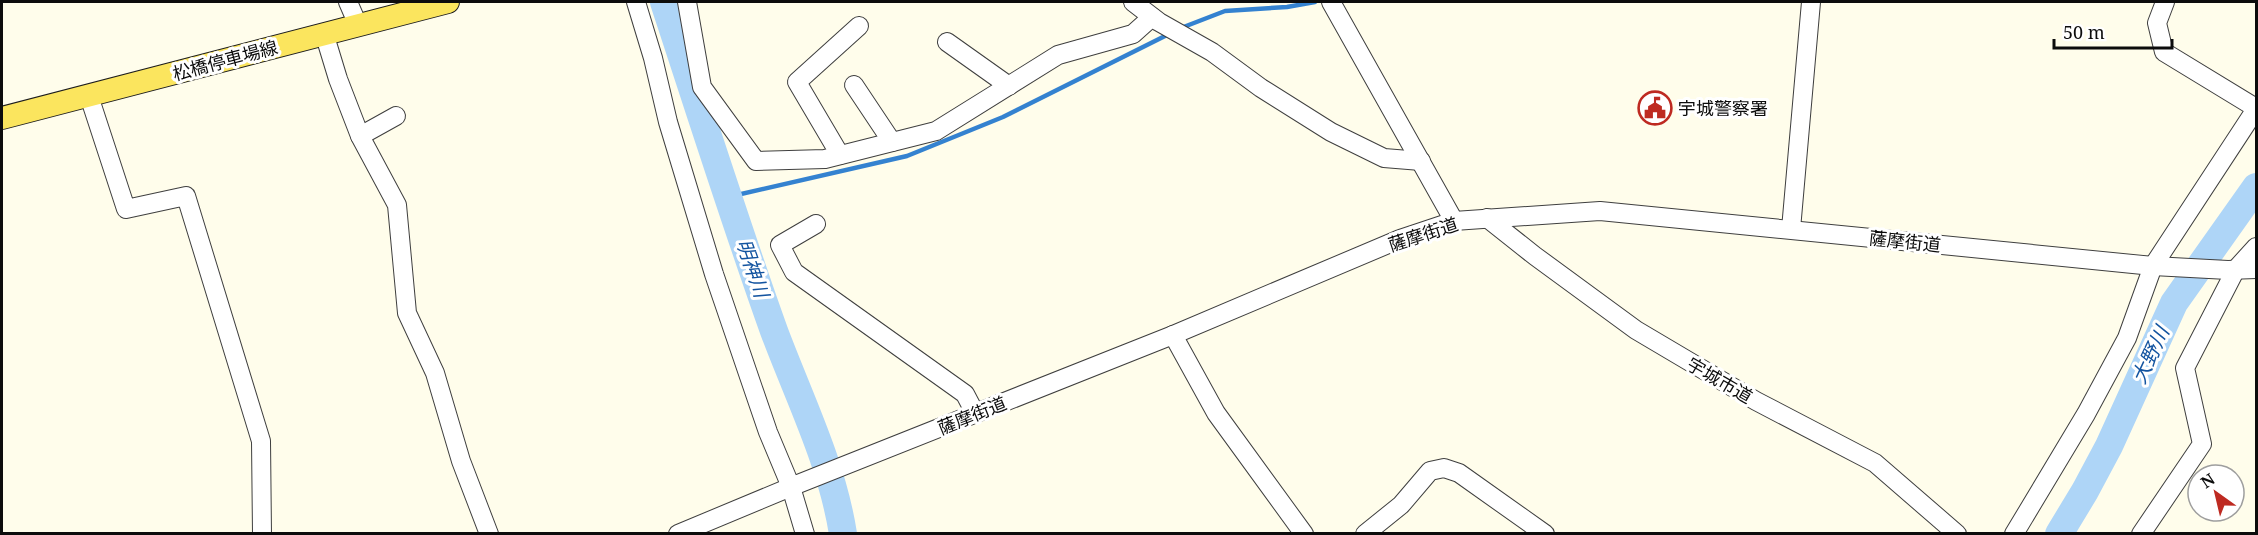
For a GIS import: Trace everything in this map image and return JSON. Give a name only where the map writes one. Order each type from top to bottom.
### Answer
[{"type":"main road","name":"松橋停車場線","points":[[2,118],[448,2]]},
{"type":"street","points":[[348,2],[358,25]]},
{"type":"street","points":[[636,2],[668,122],[714,274],[768,432],[794,485],[805,534]]},
{"type":"street","points":[[687,2],[702,87],[756,161],[825,159],[936,130],[1058,55],[1133,34],[1156,20]]},
{"type":"street","points":[[1133,2],[1156,20],[1212,52],[1261,88],[1331,132],[1384,158],[1421,161]]},
{"type":"street","points":[[1330,2],[1454,221]]},
{"type":"street","points":[[1791,230],[1811,2]]},
{"type":"street","points":[[2014,534],[2086,414],[2127,338],[2156,266],[2256,108],[2164,52],[2157,23],[2165,2]]},
{"type":"street","points":[[840,155],[797,82],[860,26]]},
{"type":"street","points":[[324,33],[338,79],[360,136],[397,206],[408,313],[435,373],[460,461],[489,534]]},
{"type":"street","points":[[947,42],[1009,86]]},
{"type":"street","points":[[854,85],[892,142]]},
{"type":"street","points":[[89,96],[126,209],[186,196],[261,441],[262,534]]},
{"type":"street","points":[[360,136],[396,117]]},
{"type":"street","name":"薩摩街道","points":[[678,534],[794,485],[1173,335],[1400,239],[1454,221],[1600,211],[2156,266],[2256,269]]},
{"type":"street","name":"宇城市道","points":[[1487,218],[1534,256],[1636,330],[1756,401],[1875,463],[1957,534]]},
{"type":"street","points":[[816,224],[780,245],[795,272],[965,394],[975,413]]},
{"type":"street","points":[[2142,534],[2202,444],[2185,368],[2232,270],[2256,247]]},
{"type":"street","points":[[1173,335],[1216,413],[1304,534]]},
{"type":"street","points":[[1365,534],[1401,505],[1430,471],[1444,468],[1459,474],[1545,534]]},
{"type":"water","points":[[844,488],[851,533],[834,533],[827,492]]},
{"type":"waterway","name":"明神川","points":[[664,2],[774,331],[823,456],[843,534]]},
{"type":"waterway","points":[[1181,28],[1225,11],[1287,7],[1315,2]]},
{"type":"waterway","points":[[728,197],[907,156],[1003,117],[1171,33]]},
{"type":"waterway","name":"大野川","points":[[2059,534],[2109,446],[2174,303],[2256,187]]},
{"type":"place","name":"宇城警察署","points":[[1655,108]]}]
